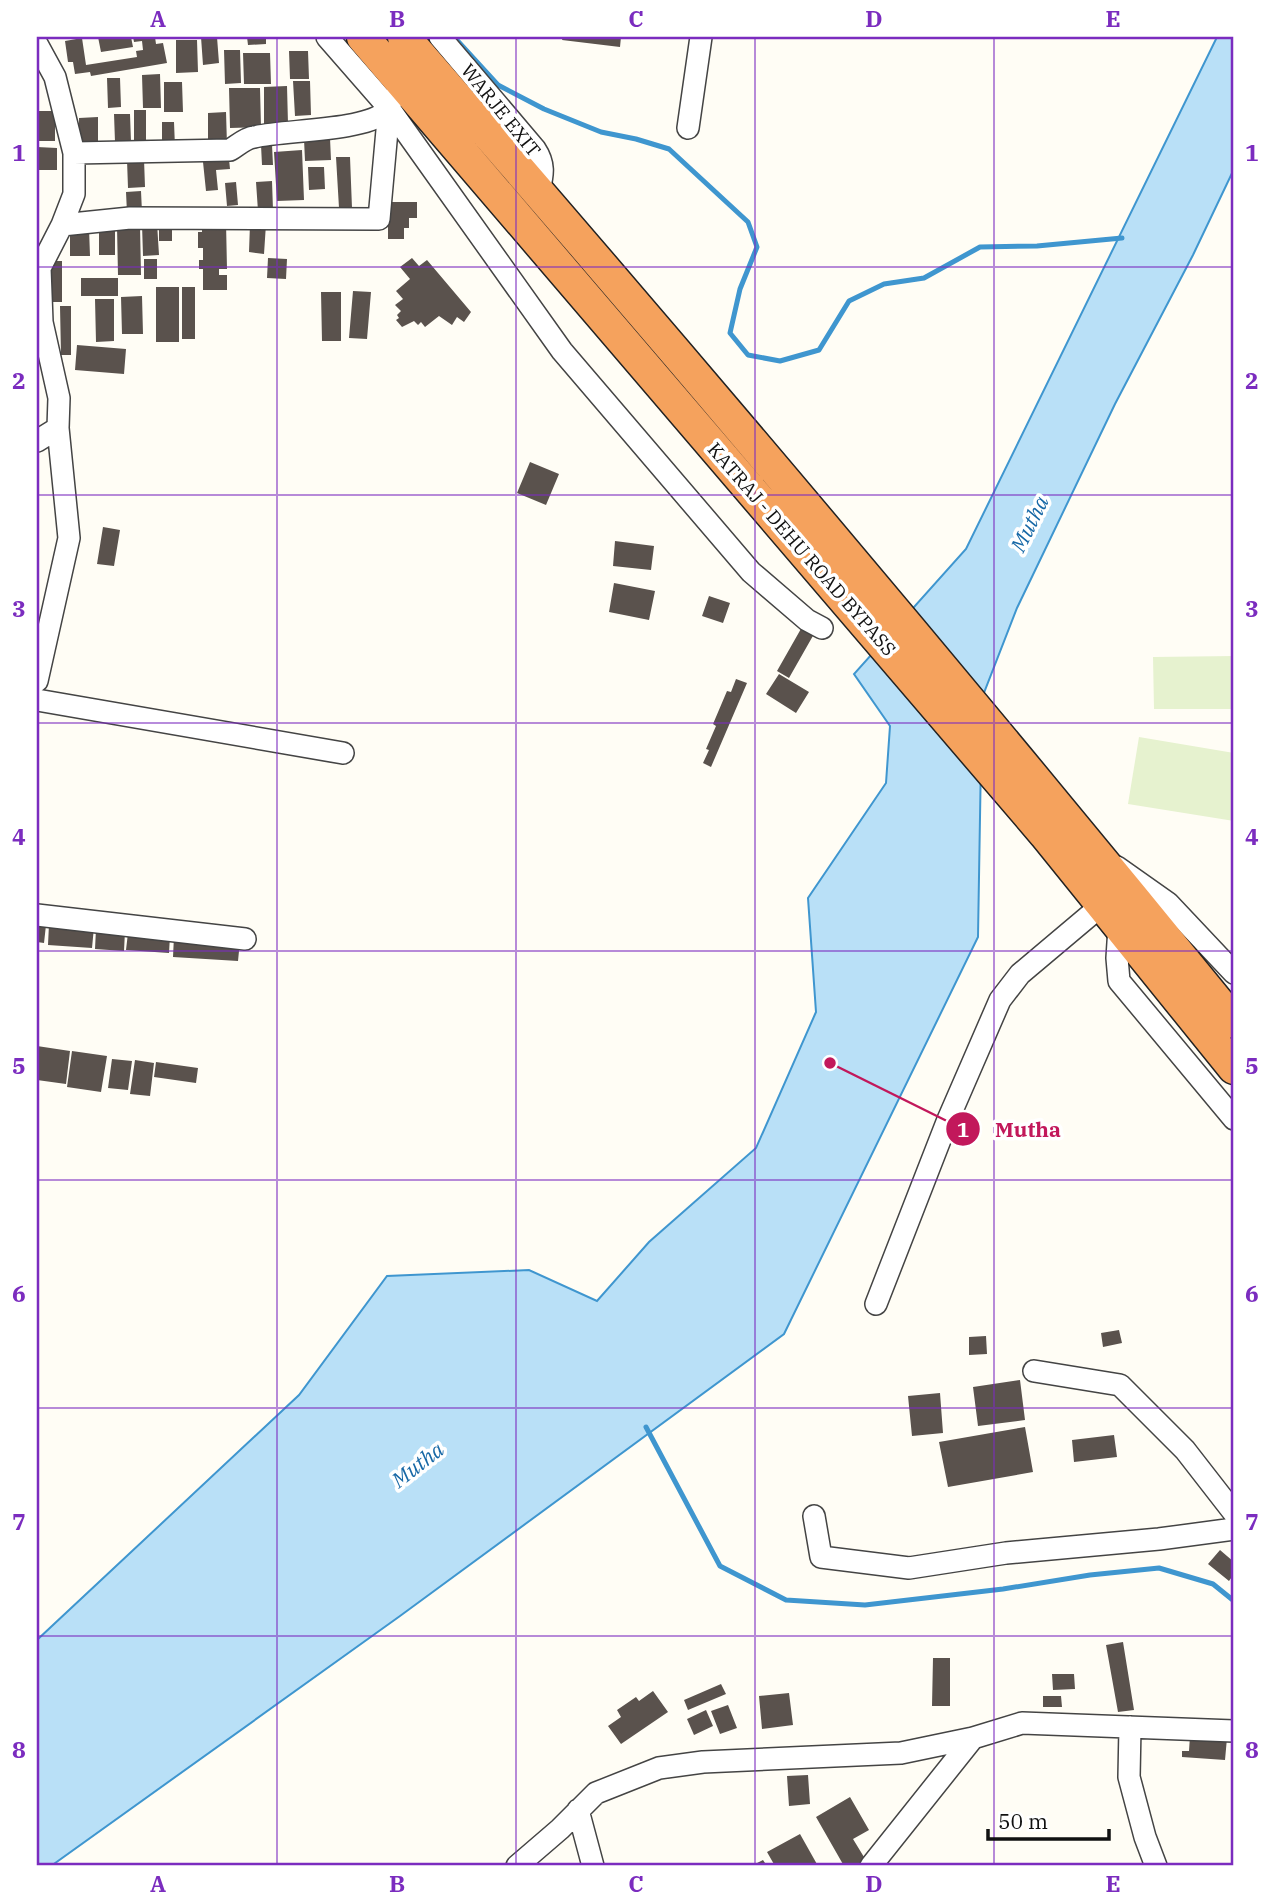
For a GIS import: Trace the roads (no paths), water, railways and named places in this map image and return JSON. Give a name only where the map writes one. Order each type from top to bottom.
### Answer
[{"type":"highway","name":"KATRAJ - DEHU ROAD BYPASS","points":[[406,39],[539,191],[808,533],[1055,824],[1111,916],[1234,1068]]},
{"type":"highway","name":"KATRAJ - DEHU ROAD BYPASS","points":[[366,41],[394,94],[808,533]]},
{"type":"highway","name":"KATRAJ - DEHU ROAD BYPASS","points":[[1055,824],[1100,856],[1234,1022]]},
{"type":"street","name":"WARJE EXIT","points":[[440,37],[536,149],[544,171],[539,191]]},
{"type":"street","points":[[688,128],[701,37]]},
{"type":"street","points":[[328,38],[394,94],[562,351],[751,572],[807,620],[822,628]]},
{"type":"street","points":[[37,44],[55,77],[74,153],[74,194],[62,225],[38,267],[42,322],[59,398],[58,428],[69,538],[37,681]]},
{"type":"street","points":[[74,153],[230,150],[251,137],[350,124],[383,114],[394,94]]},
{"type":"street","points":[[62,225],[130,218],[379,219],[394,94]]},
{"type":"street","points":[[37,442],[58,428]]},
{"type":"street","points":[[37,700],[343,753]]},
{"type":"street","points":[[1100,856],[1168,903],[1234,973]]},
{"type":"street","points":[[37,915],[245,939]]},
{"type":"street","points":[[876,1304],[947,1122],[1000,1000],[1020,974],[1111,916],[1119,981],[1234,1119]]},
{"type":"street","points":[[1034,1371],[1120,1385],[1185,1450],[1234,1513]]},
{"type":"street","points":[[814,1516],[821,1557],[909,1568],[1006,1553],[1234,1529]]},
{"type":"street","points":[[517,1866],[596,1793],[659,1768],[702,1762],[901,1753],[973,1738],[1022,1723],[1234,1731]]},
{"type":"street","points":[[1130,1727],[1129,1777],[1145,1837],[1156,1866]]},
{"type":"street","points":[[871,1866],[973,1738]]},
{"type":"street","points":[[579,1810],[593,1866]]},
{"type":"water","points":[[1217,37],[1234,37],[1234,169],[1193,255],[1115,404],[1017,608],[982,698],[978,937],[784,1334],[400,1616],[51,1866],[37,1866],[37,1640],[299,1395],[387,1276],[529,1270],[597,1301],[649,1242],[756,1148],[816,1012],[808,898],[886,783],[890,726],[854,674],[966,549]]},
{"type":"waterway","points":[[454,37],[498,85],[544,109],[601,132],[669,149],[748,222],[757,247],[740,289],[730,333],[748,355],[780,361],[819,350],[849,301],[884,284],[924,278],[980,247],[1037,246],[1122,238]]},
{"type":"waterway","points":[[646,1427],[720,1566],[786,1600],[865,1605],[1159,1568],[1213,1584],[1234,1601]]},
{"type":"place","name":"Mutha","points":[[830,1063]]}]
